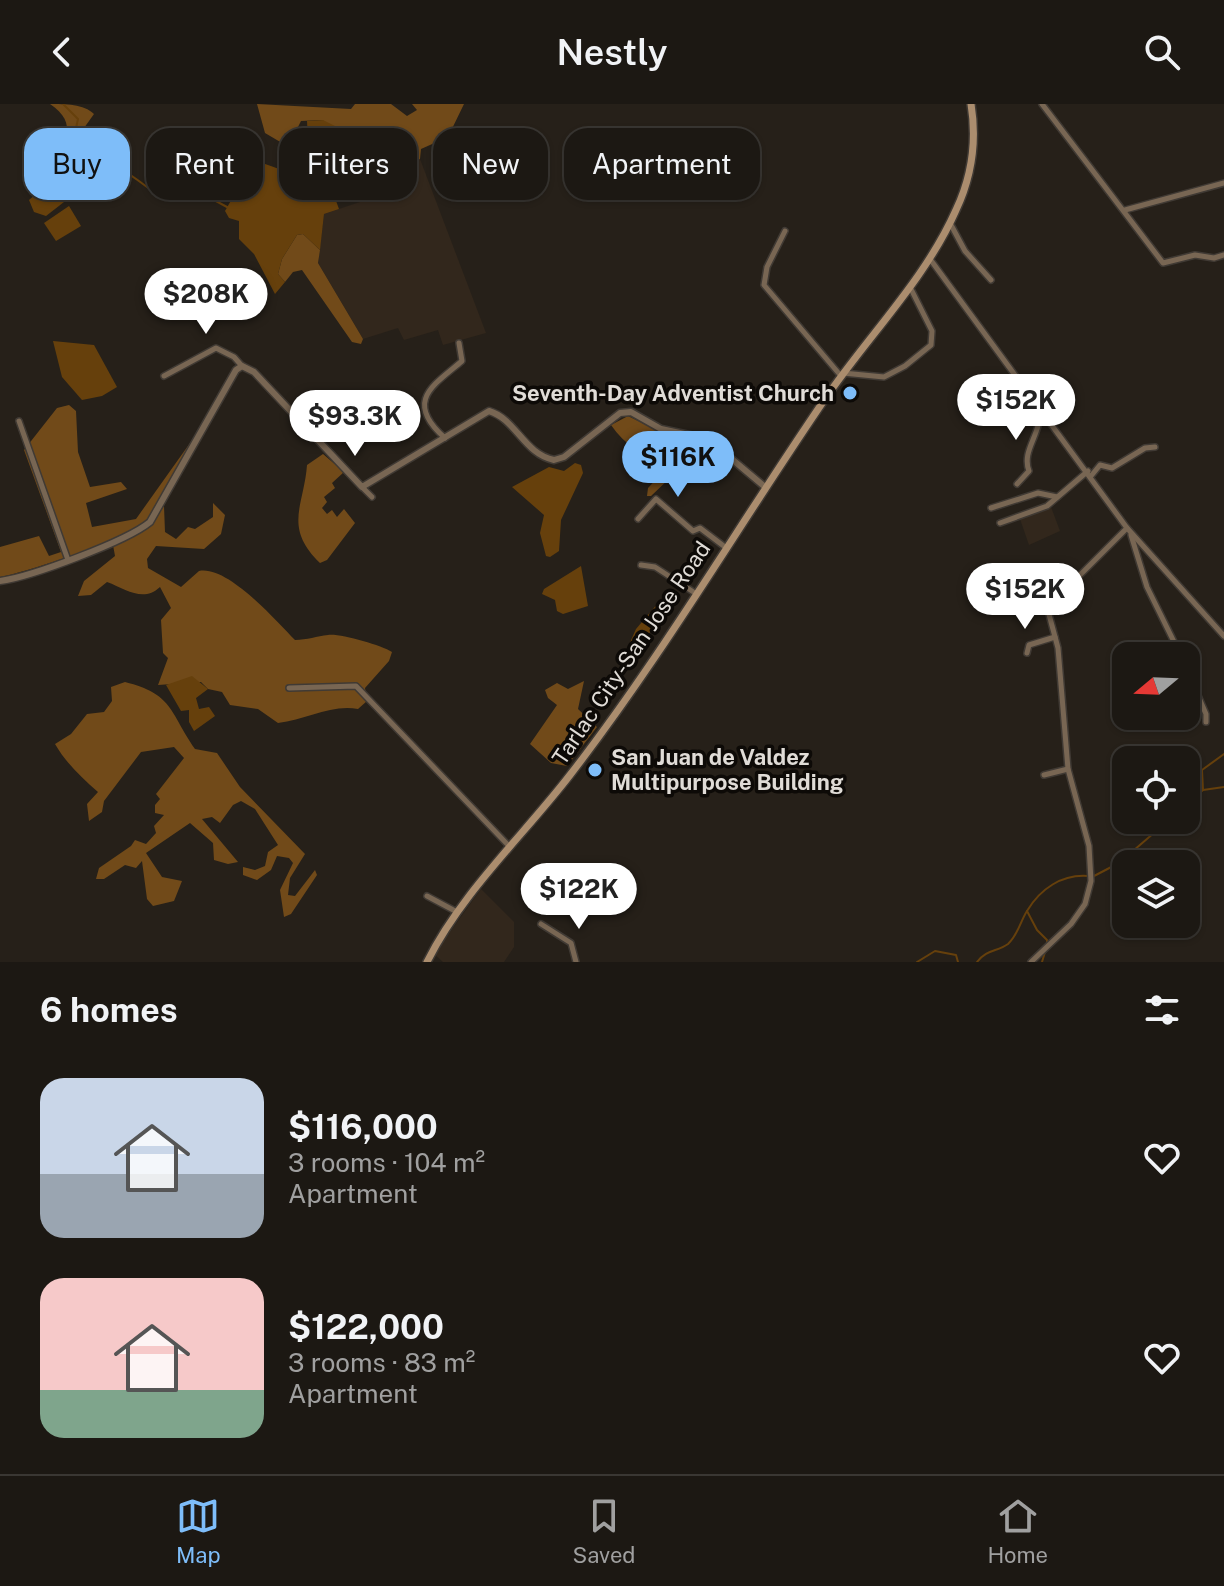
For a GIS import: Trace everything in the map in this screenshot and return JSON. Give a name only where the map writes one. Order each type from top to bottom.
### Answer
[{"type":"main road","name":"Tarlac City-San Jose Road","points":[[427,962],[458,913],[581,760],[842,375],[930,259],[950,223],[971,171],[974,131],[971,104]]},
{"type":"street","points":[[1042,104],[1165,264],[1195,255],[1214,258],[1224,255]]},
{"type":"street","points":[[1125,210],[1224,183]]},
{"type":"street","points":[[950,223],[965,251],[991,280]]},
{"type":"street","points":[[785,231],[767,267],[764,285],[842,375],[884,377],[931,345],[932,331],[910,286]]},
{"type":"street","points":[[930,259],[1129,531],[1224,636]]},
{"type":"street","points":[[445,438],[431,421],[426,393],[431,384],[462,361],[459,343]]},
{"type":"street","points":[[164,376],[216,348],[234,357],[254,372],[372,497]]},
{"type":"street","points":[[0,581],[68,560],[135,532],[150,522],[235,371],[242,366]]},
{"type":"street","points":[[1017,484],[1029,471],[1026,461],[1040,426],[1040,406]]},
{"type":"street","points":[[362,487],[492,411],[526,445],[544,457],[557,459],[620,413],[628,411],[661,429],[708,439],[765,487]]},
{"type":"street","points":[[19,421],[68,560]]},
{"type":"street","points":[[1000,523],[1047,506],[1100,465],[1112,468],[1145,448],[1155,447]]},
{"type":"street","points":[[991,508],[1038,493],[1058,497]]},
{"type":"street","points":[[638,519],[656,499],[693,531],[700,528],[725,547]]},
{"type":"street","points":[[1043,592],[1073,582],[1129,531]]},
{"type":"street","points":[[1129,531],[1152,598],[1174,642]]},
{"type":"street","points":[[641,565],[655,567],[695,593]]},
{"type":"street","points":[[1031,962],[1071,924],[1085,904],[1091,881],[1089,846],[1068,769],[1055,637],[1038,570]]},
{"type":"street","points":[[1027,653],[1029,645],[1055,637]]},
{"type":"street","points":[[289,688],[337,684],[356,686],[511,848]]},
{"type":"street","points":[[1200,700],[1206,722]]},
{"type":"street","points":[[1044,775],[1068,769]]},
{"type":"street","points":[[427,896],[458,913]]},
{"type":"street","points":[[541,924],[571,943],[576,962]]},
{"type":"shaded area","points":[[50,104],[80,106],[94,114],[84,128],[67,128],[59,111]]},
{"type":"shaded area","points":[[257,104],[351,109],[355,104],[391,104],[407,116],[417,110],[412,104],[464,104],[452,128],[433,128],[433,144],[421,149],[417,160],[417,128],[327,128],[323,120],[301,121],[298,128],[279,128],[279,141],[265,133]]},
{"type":"shaded area","points":[[323,120],[335,128],[307,128],[307,121]]},
{"type":"shaded area","points":[[420,159],[486,333],[443,345],[438,330],[404,340],[398,328],[363,339],[318,263],[324,214],[366,200],[417,200],[417,160]]},
{"type":"shaded area","points":[[263,163],[279,169],[279,200],[336,200],[339,209],[324,214],[320,250],[303,234],[297,235],[282,259],[278,274],[285,282],[275,294],[254,254],[239,239],[239,221],[229,218],[225,211],[231,200],[263,200]]},
{"type":"shaded area","points":[[29,200],[64,200],[46,216],[34,212]]},
{"type":"shaded area","points":[[69,206],[81,226],[56,241],[44,223]]},
{"type":"shaded area","points":[[303,234],[320,250],[318,263],[363,339],[361,344],[352,342],[302,270],[293,272],[285,282],[278,274],[282,259],[297,235]]},
{"type":"shaded area","points":[[53,341],[94,345],[117,387],[102,396],[82,400],[62,377]]},
{"type":"shaded area","points":[[69,405],[76,411],[78,452],[90,487],[121,482],[127,489],[86,503],[92,527],[136,519],[195,436],[168,494],[146,523],[76,554],[0,577],[0,547],[39,536],[49,556],[61,552],[24,450],[57,408]]},
{"type":"shaded area","points":[[628,416],[679,441],[697,440],[682,456],[669,445],[664,447],[659,455],[672,467],[671,477],[651,496],[647,496],[648,488],[662,473],[611,425]]},
{"type":"shaded area","points":[[323,454],[344,472],[332,483],[335,488],[324,497],[327,502],[322,508],[327,514],[332,510],[337,517],[344,509],[355,523],[327,560],[320,563],[302,538],[298,516],[307,465]]},
{"type":"shaded area","points":[[575,463],[581,465],[583,473],[561,520],[559,551],[546,556],[540,533],[544,515],[512,487],[549,467],[564,471]]},
{"type":"shaded area","points":[[213,503],[225,515],[221,534],[204,549],[156,546],[147,559],[148,568],[181,587],[199,571],[224,577],[251,596],[295,640],[333,635],[360,640],[392,652],[389,661],[365,688],[367,701],[358,709],[328,710],[278,723],[258,709],[230,705],[222,692],[208,689],[201,682],[158,685],[168,658],[163,653],[161,620],[171,608],[160,587],[154,592],[141,594],[107,582],[91,595],[78,596],[84,581],[115,556],[113,545],[148,528],[164,506],[165,532],[176,539],[188,527],[195,529],[213,517]]},
{"type":"shaded area","points":[[1051,507],[1060,531],[1029,545],[1020,519]]},
{"type":"shaded area","points":[[581,566],[588,606],[563,614],[557,611],[555,600],[542,594],[544,589]]},
{"type":"shaded area","points":[[670,589],[677,594],[636,652],[627,649],[636,629]]},
{"type":"shaded area","points":[[192,676],[208,689],[196,698],[199,709],[209,707],[215,716],[194,731],[189,722],[189,710],[181,711],[166,685]]},
{"type":"shaded area","points":[[584,681],[578,709],[597,727],[567,766],[551,763],[530,744],[557,705],[548,698],[545,690],[557,683],[568,689]]},
{"type":"shaded area","points":[[125,682],[161,698],[195,749],[217,753],[240,787],[305,854],[290,878],[288,895],[295,896],[315,870],[317,875],[291,914],[284,917],[280,890],[293,863],[289,858],[277,856],[271,870],[257,880],[243,875],[243,867],[255,870],[265,866],[268,852],[278,845],[255,809],[241,801],[233,805],[220,823],[212,817],[202,819],[238,862],[228,864],[214,860],[213,843],[190,823],[146,853],[162,877],[182,881],[174,901],[153,906],[147,899],[142,861],[136,868],[125,865],[104,879],[96,879],[99,868],[135,840],[146,844],[156,833],[154,826],[164,815],[155,813],[155,805],[160,799],[156,794],[184,758],[174,747],[141,752],[104,801],[102,812],[89,821],[87,804],[98,792],[74,770],[55,744],[71,734],[87,714],[104,712],[112,701],[111,687]]},
{"type":"shaded area","points":[[481,889],[514,922],[514,947],[504,962],[443,962],[434,954]]},
{"type":"waterway","points":[[63,104],[78,119],[75,142],[85,161],[115,166],[159,196],[190,187],[227,207]]},
{"type":"waterway","points":[[1200,793],[1203,790],[1202,770],[1224,754]]},
{"type":"waterway","points":[[1203,790],[1224,787]]},
{"type":"waterway","points":[[1094,876],[1119,863],[1153,834]]},
{"type":"waterway","points":[[977,962],[1008,944],[1027,911],[1045,890],[1061,880],[1088,876]]},
{"type":"waterway","points":[[1027,911],[1037,930],[1047,940],[1047,946]]},
{"type":"waterway","points":[[917,962],[935,951],[956,955],[958,962]]},
{"type":"waterway","points":[[1042,962],[1045,952]]},
{"type":"place","name":"Seventh-Day Adventist Church","points":[[850,393]]},
{"type":"place","name":"San Juan de Valdez Multipurpose Building","points":[[595,770]]}]
